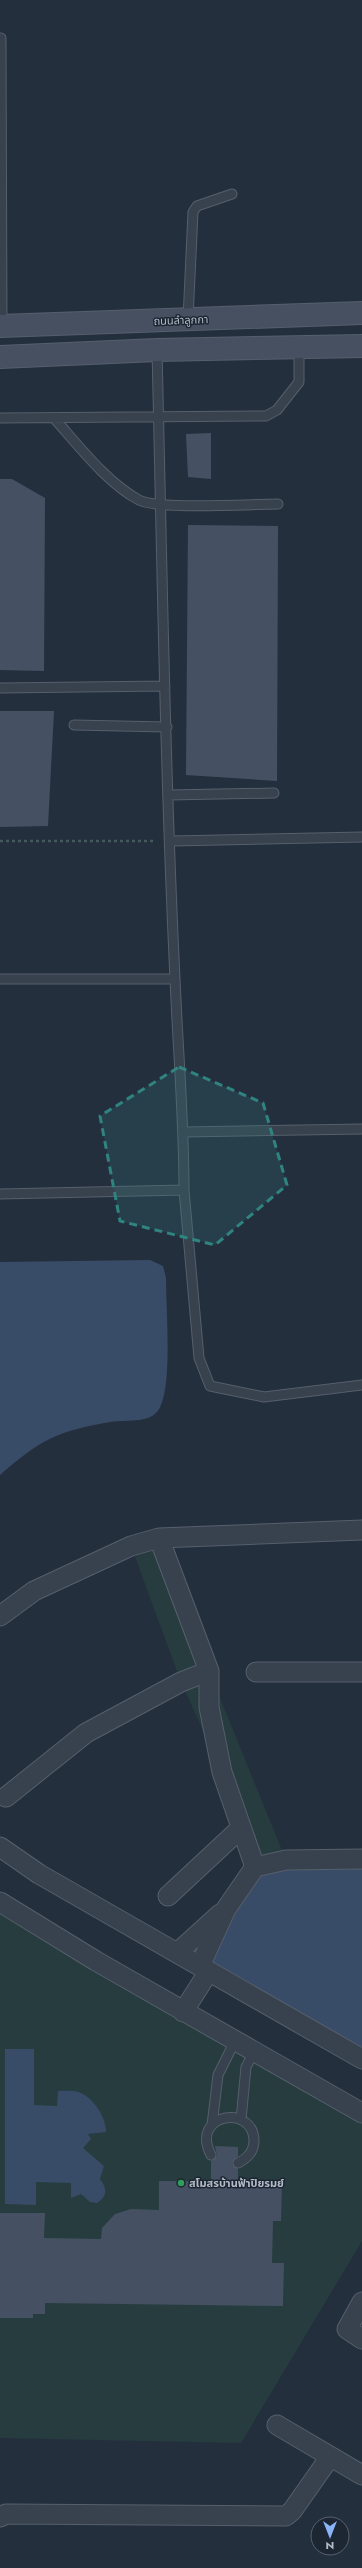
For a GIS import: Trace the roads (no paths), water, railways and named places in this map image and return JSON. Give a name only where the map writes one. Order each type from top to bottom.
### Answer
[{"type":"main road","name":"ถนนลำลูกกา","points":[[1,326],[362,314]]},
{"type":"main road","points":[[0,357],[157,350],[362,346]]},
{"type":"street","points":[[0,1616],[34,1591],[131,1546],[159,1538],[362,1530]]},
{"type":"street","points":[[159,1538],[209,1671],[209,1707],[222,1772],[255,1867]]},
{"type":"street","points":[[6,1797],[86,1733],[182,1682],[209,1671]]},
{"type":"street","points":[[256,1672],[362,1672]]},
{"type":"street","points":[[168,1896],[241,1828]]},
{"type":"street","points":[[0,1847],[39,1874],[362,2059]]},
{"type":"street","points":[[177,1953],[226,1909],[255,1867],[286,1860],[362,1859]]},
{"type":"street","points":[[0,1902],[184,2012],[362,2113]]},
{"type":"street","points":[[184,2012],[204,1969],[226,1909]]},
{"type":"street","points":[[362,2302],[347,2330],[362,2338]]},
{"type":"street","points":[[278,2425],[362,2475]]},
{"type":"street","points":[[0,2517],[6,2514],[286,2516],[292,2511],[330,2457]]},
{"type":"lane","points":[[1,38],[1,326]]},
{"type":"lane","points":[[188,319],[192,212],[196,206],[232,194]]},
{"type":"lane","points":[[0,418],[266,416],[278,410],[299,382],[299,347]]},
{"type":"lane","points":[[157,350],[165,686],[175,979],[184,1132],[184,1190],[198,1358],[210,1386],[264,1398],[362,1385]]},
{"type":"lane","points":[[54,418],[110,478],[140,501],[161,505],[278,504]]},
{"type":"lane","points":[[0,688],[165,686]]},
{"type":"lane","points":[[74,725],[167,727]]},
{"type":"lane","points":[[169,795],[274,793]]},
{"type":"lane","points":[[171,841],[362,837]]},
{"type":"lane","points":[[0,979],[175,979]]},
{"type":"lane","points":[[184,1132],[362,1129]]},
{"type":"lane","points":[[0,1194],[184,1190]]},
{"type":"lane","points":[[211,2155],[206,2140],[212,2125],[218,2075],[235,2041]]},
{"type":"lane","points":[[241,2120],[246,2067],[254,2052]]},
{"type":"lane","points":[[212,2125],[226,2117],[241,2120],[252,2131],[253,2146],[245,2159],[238,2163]]},
{"type":"water","points":[[150,1260],[163,1266],[166,1278],[168,1343],[166,1378],[161,1405],[157,1411],[152,1416],[139,1420],[92,1425],[62,1433],[38,1445],[0,1475],[0,1262]]},
{"type":"water","points":[[286,1860],[362,1862],[362,2049],[202,1963],[255,1875]]},
{"type":"water","points":[[5,2049],[34,2049],[34,2105],[57,2106],[58,2091],[73,2091],[79,2092],[86,2096],[95,2104],[102,2115],[106,2132],[88,2134],[91,2139],[83,2148],[104,2166],[100,2179],[105,2189],[105,2195],[97,2203],[90,2202],[81,2194],[71,2198],[71,2183],[36,2182],[36,2205],[5,2204]]},
{"type":"place","name":"สโมสรบ้านฟ้าปิยรมย์","points":[[181,2183]]}]
